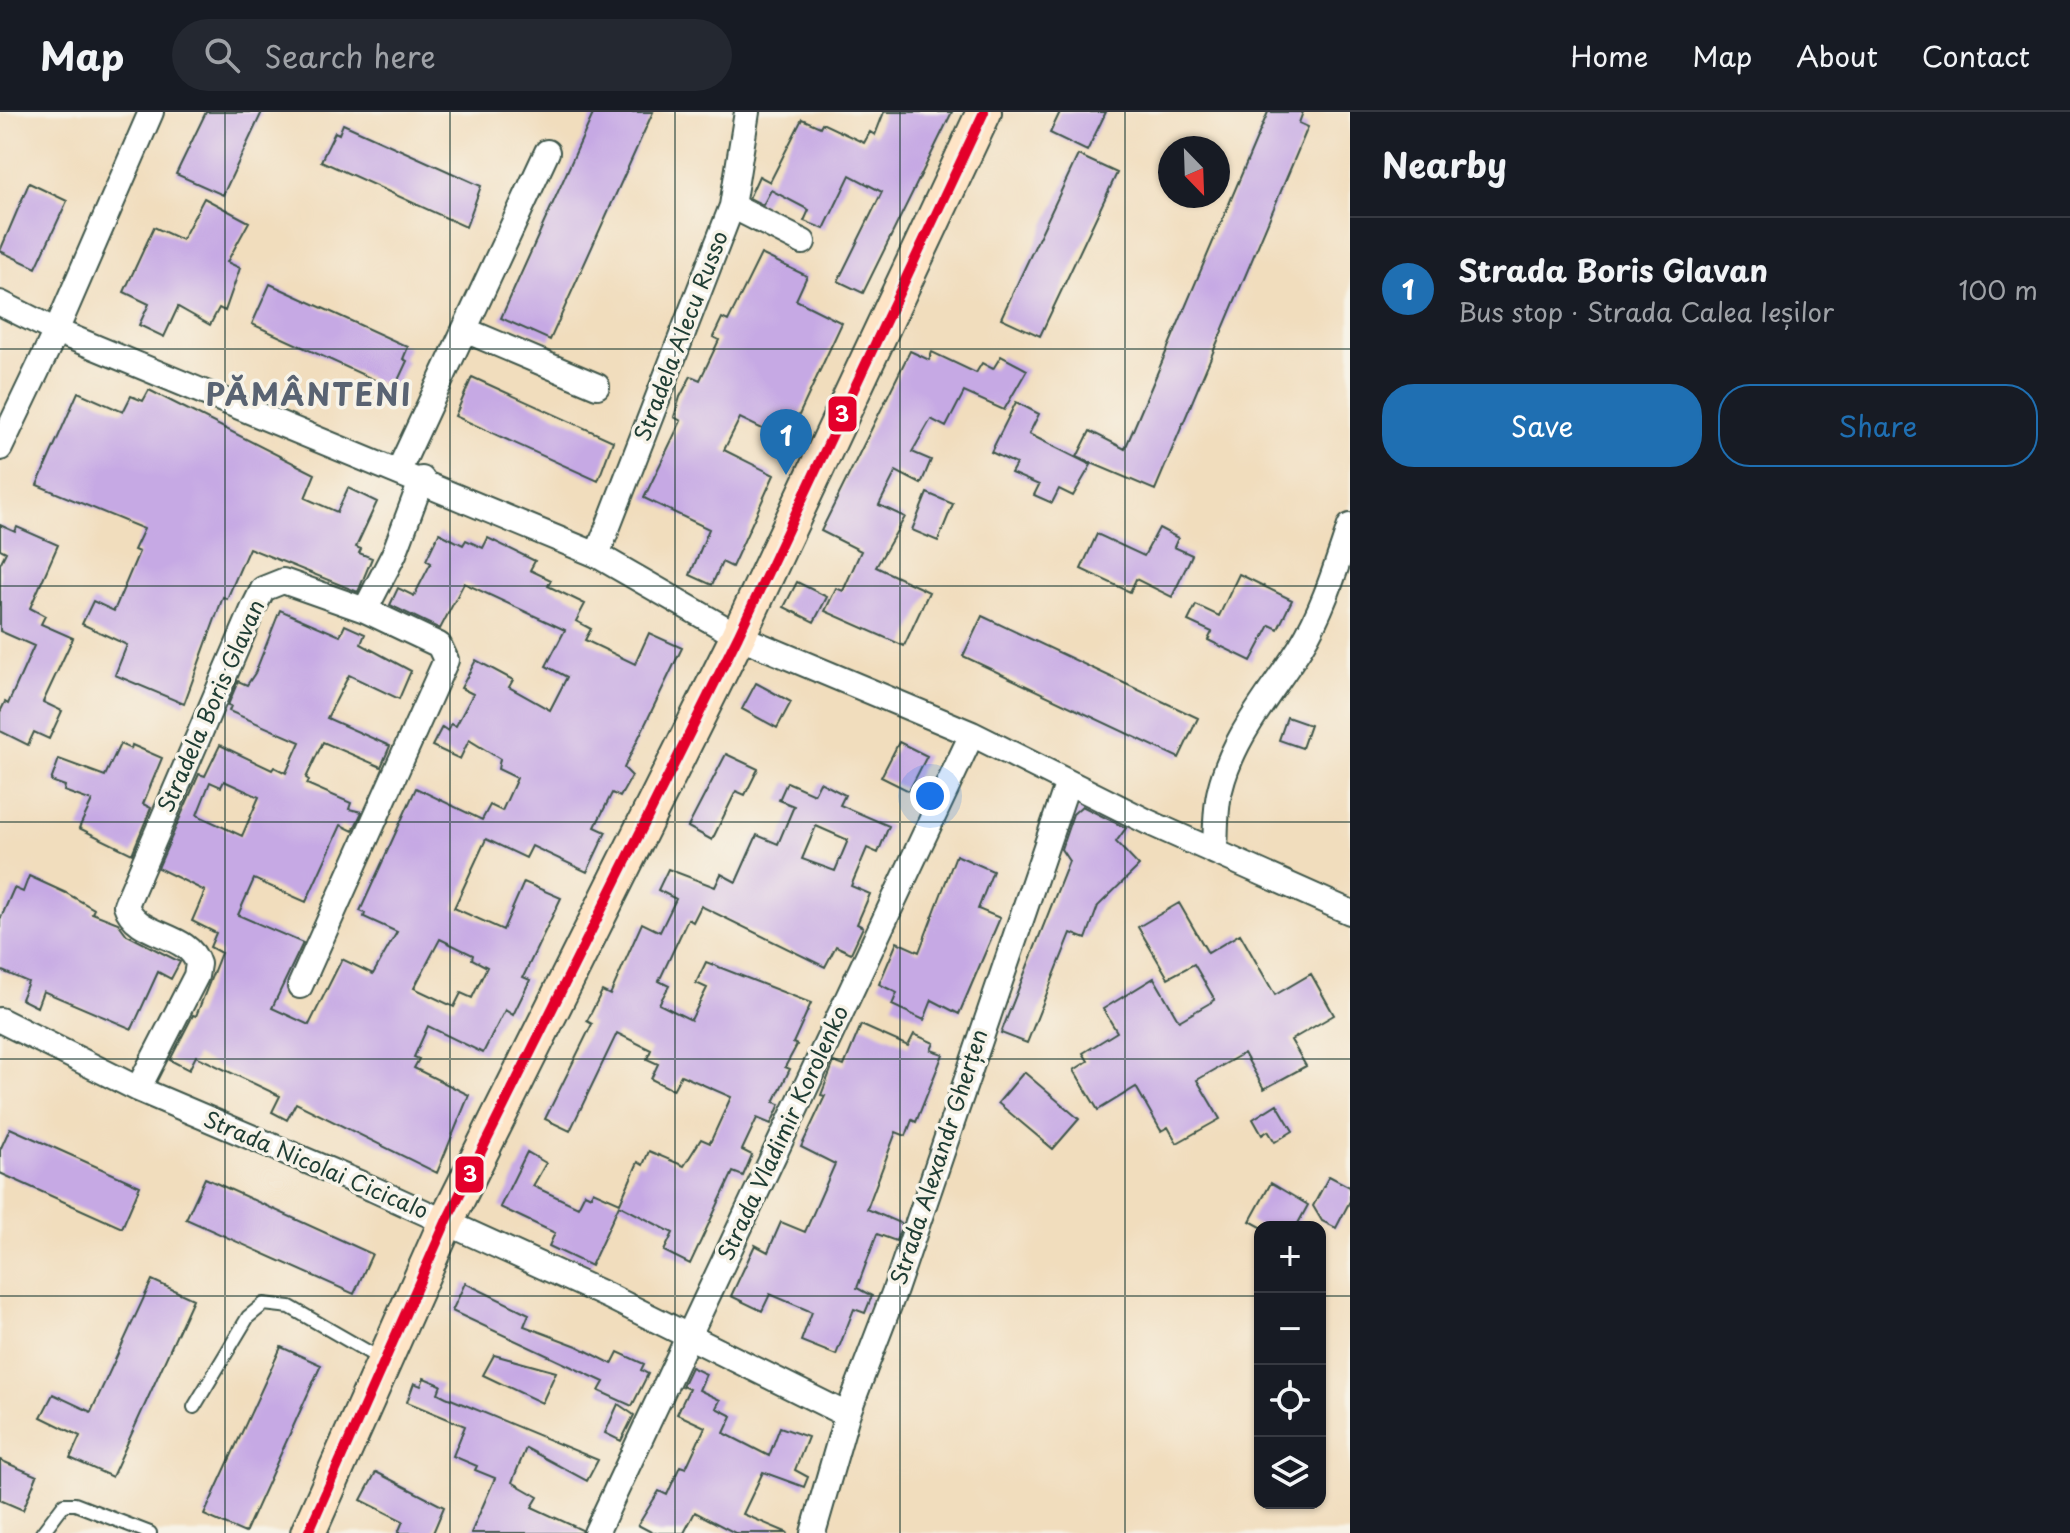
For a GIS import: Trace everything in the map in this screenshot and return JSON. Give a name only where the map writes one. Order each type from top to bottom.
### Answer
[{"type":"street","points":[[0,448],[56,331],[151,112]]},
{"type":"street","name":"Stradela Alecu Russo","points":[[597,555],[732,206],[747,112]]},
{"type":"street","points":[[308,1533],[446,1222],[738,636],[984,112]]},
{"type":"street","points":[[399,470],[547,152]]},
{"type":"street","points":[[732,206],[803,242]]},
{"type":"street","points":[[0,303],[56,331],[422,479],[597,555],[738,636],[972,734],[1215,852],[1350,912]]},
{"type":"street","points":[[465,330],[597,386]]},
{"type":"street","points":[[365,610],[394,554],[422,479]]},
{"type":"street","points":[[1215,852],[1219,794],[1226,768],[1240,738],[1302,645],[1326,599],[1350,526]]},
{"type":"street","name":"Stradela Boris Glavan","points":[[138,1089],[196,976],[198,964],[189,949],[137,923],[126,905],[254,607],[263,589],[283,581],[365,610],[439,645],[446,660],[300,986]]},
{"type":"street","name":"Strada Vladimir Korolenko","points":[[596,1533],[663,1397],[688,1336],[972,734]]},
{"type":"street","name":"Strada Alexandr Gherțen","points":[[813,1533],[847,1415],[895,1290],[1068,782]]},
{"type":"street","name":"Strada Nicolai Cicicalo","points":[[0,1020],[138,1089],[446,1222],[847,1415]]},
{"type":"lane","points":[[194,1407],[248,1317],[264,1304],[290,1307],[386,1362]]},
{"type":"lane","points":[[42,1533],[64,1504],[75,1504],[150,1533]]},
{"type":"building","points":[[206,112],[262,112],[223,195],[176,174]]},
{"type":"building","points":[[594,112],[653,112],[550,340],[501,318]]},
{"type":"building","points":[[884,112],[952,112],[863,293],[838,281],[882,192],[850,175],[824,229],[804,221],[809,210],[771,190],[763,205],[749,198],[759,176],[770,182],[802,119],[820,127],[822,123],[864,143],[870,132],[875,135]]},
{"type":"building","points":[[1060,112],[1106,112],[1087,151],[1050,133]]},
{"type":"building","points":[[1268,112],[1303,112],[1299,123],[1308,127],[1155,490],[1077,457],[1090,431],[1125,449],[1227,208],[1230,208]]},
{"type":"building","points":[[343,124],[481,186],[466,227],[321,161],[335,132],[339,134]]},
{"type":"building","points":[[1078,155],[1117,173],[1040,336],[1001,318]]},
{"type":"building","points":[[29,183],[67,201],[36,268],[0,251]]},
{"type":"building","points":[[204,198],[249,222],[227,262],[240,268],[225,311],[219,308],[210,325],[178,307],[164,337],[139,325],[149,304],[124,292],[154,227],[182,240]]},
{"type":"building","points":[[761,254],[807,276],[796,300],[842,323],[787,441],[740,418],[724,450],[774,475],[732,567],[722,562],[712,585],[690,575],[709,529],[644,498],[681,421],[674,417],[680,397],[691,376],[700,380],[719,340],[713,337],[722,318],[728,321]]},
{"type":"building","points":[[270,284],[408,347],[403,359],[407,361],[394,389],[252,324]]},
{"type":"building","points":[[910,351],[929,360],[932,352],[976,373],[982,363],[993,369],[1001,356],[1027,370],[1004,410],[964,392],[946,427],[931,419],[912,452],[931,460],[921,484],[896,471],[879,505],[905,517],[876,567],[929,592],[904,646],[825,611],[836,588],[843,591],[861,551],[821,531]]},
{"type":"building","points":[[472,377],[613,441],[598,481],[455,416]]},
{"type":"building","points":[[149,390],[315,474],[305,498],[337,512],[348,488],[377,502],[356,547],[361,549],[359,553],[372,558],[358,592],[249,548],[227,599],[223,597],[184,704],[115,675],[127,645],[82,624],[93,601],[114,611],[139,552],[134,550],[144,529],[37,485],[78,392],[123,412],[131,396],[143,401]]},
{"type":"building","points":[[1016,402],[1039,414],[1029,434],[1091,465],[1073,496],[1059,489],[1052,503],[1034,495],[1039,485],[1011,473],[1016,464],[991,452]]},
{"type":"building","points":[[927,493],[953,504],[938,541],[912,530]]},
{"type":"building","points":[[0,525],[15,532],[17,527],[58,545],[30,608],[45,616],[41,624],[73,638],[43,702],[62,711],[49,739],[34,732],[28,745],[0,731],[0,712],[5,702],[8,704],[34,646],[0,631],[0,564],[6,552],[0,549]]},
{"type":"building","points":[[1159,528],[1178,538],[1174,547],[1192,555],[1172,597],[1136,579],[1130,592],[1081,569],[1097,534],[1144,556]]},
{"type":"building","points":[[439,533],[463,545],[466,540],[483,548],[488,538],[535,561],[530,570],[551,580],[548,586],[585,604],[576,621],[591,629],[585,640],[635,664],[649,633],[682,648],[624,768],[632,776],[620,797],[612,793],[595,827],[606,832],[587,872],[532,846],[526,858],[486,839],[454,908],[503,930],[524,882],[561,898],[523,977],[530,980],[513,1015],[505,1010],[483,1053],[428,1026],[414,1057],[419,1059],[414,1068],[469,1095],[437,1173],[296,1103],[287,1120],[272,1112],[280,1096],[196,1056],[189,1070],[170,1060],[193,1015],[196,1016],[221,953],[210,947],[216,933],[192,921],[205,891],[158,868],[199,774],[205,776],[220,745],[272,770],[274,767],[286,773],[300,742],[229,711],[231,706],[228,705],[238,681],[247,685],[255,673],[280,610],[340,636],[345,625],[365,634],[361,644],[411,671],[399,699],[349,675],[327,718],[390,746],[381,767],[323,742],[306,778],[309,780],[307,784],[351,803],[349,809],[362,812],[353,831],[341,825],[306,902],[254,879],[238,915],[303,943],[272,1008],[309,1025],[342,959],[373,974],[397,932],[364,917],[365,913],[360,911],[416,788],[482,820],[490,805],[502,811],[517,778],[498,769],[500,759],[469,740],[460,759],[432,746],[442,727],[448,731],[451,724],[456,726],[473,694],[461,688],[476,660],[513,680],[509,687],[550,710],[567,677],[546,666],[565,630],[464,583],[440,629],[390,605],[398,588],[414,596],[431,563],[426,560]],"holes":[[[224,781],[259,797],[242,836],[197,815],[210,782],[221,787]],[[440,939],[473,955],[472,959],[487,967],[472,998],[461,993],[454,1007],[414,988]]]},
{"type":"building","points":[[1239,574],[1292,600],[1278,629],[1270,625],[1251,661],[1208,640],[1212,632],[1188,621],[1196,605],[1219,616]]},
{"type":"building","points":[[797,582],[827,597],[814,622],[784,607]]},
{"type":"building","points":[[982,616],[1198,718],[1179,758],[963,656]]},
{"type":"building","points":[[756,683],[791,702],[777,728],[742,709]]},
{"type":"building","points":[[1287,717],[1310,725],[1302,748],[1279,740]]},
{"type":"building","points":[[899,742],[927,756],[909,791],[881,777]]},
{"type":"building","points":[[120,744],[131,749],[132,745],[162,758],[143,804],[151,808],[132,854],[79,828],[92,801],[64,791],[65,786],[51,781],[59,759],[105,776]]},
{"type":"building","points":[[726,754],[758,769],[745,795],[736,791],[712,840],[688,827]]},
{"type":"building","points":[[787,782],[814,794],[820,782],[845,795],[840,805],[889,826],[878,853],[867,848],[851,886],[870,894],[857,924],[863,927],[851,953],[836,946],[825,967],[701,906],[693,922],[688,919],[659,981],[669,986],[659,1004],[691,1020],[707,988],[696,983],[706,962],[811,1003],[793,1043],[797,1045],[785,1067],[790,1069],[774,1102],[780,1104],[771,1124],[757,1118],[742,1150],[752,1155],[743,1176],[733,1172],[690,1264],[664,1251],[673,1233],[619,1205],[591,1266],[549,1246],[555,1233],[500,1207],[527,1152],[546,1163],[533,1186],[578,1207],[585,1193],[591,1196],[593,1191],[620,1203],[638,1162],[643,1165],[649,1151],[684,1166],[701,1139],[710,1143],[731,1097],[681,1075],[673,1090],[651,1079],[658,1064],[647,1059],[651,1050],[617,1033],[570,1131],[545,1119],[592,1024],[587,1021],[602,991],[610,995],[642,923],[660,932],[676,899],[658,890],[668,869],[715,887],[721,874],[736,882],[757,835],[778,844],[794,806],[779,800]],"holes":[[[816,826],[848,840],[835,871],[802,859]]]},
{"type":"building","points":[[1082,806],[1126,828],[1116,842],[1139,866],[1098,906],[1086,939],[1071,933],[1027,1043],[1001,1033],[1069,861],[1061,849],[1073,814]]},
{"type":"building","points":[[956,855],[993,871],[978,909],[1000,918],[959,1014],[932,1000],[924,1020],[892,1005],[897,993],[879,984],[897,942],[919,952]]},
{"type":"building","points":[[29,876],[66,893],[94,909],[92,913],[118,923],[127,935],[180,962],[171,979],[158,972],[132,1029],[43,991],[37,1007],[21,999],[28,982],[0,970],[0,920],[14,888],[23,892]]},
{"type":"building","points":[[1179,903],[1208,953],[1240,934],[1275,995],[1311,974],[1334,1015],[1291,1040],[1306,1066],[1264,1089],[1244,1053],[1197,1080],[1220,1119],[1177,1143],[1168,1127],[1161,1131],[1136,1087],[1098,1110],[1074,1070],[1088,1061],[1083,1053],[1117,1032],[1103,1009],[1154,978],[1179,1021],[1215,1000],[1194,964],[1168,978],[1138,927]]},
{"type":"building","points":[[861,1025],[908,1046],[914,1034],[934,1043],[931,1050],[943,1054],[916,1122],[912,1120],[906,1136],[896,1132],[867,1209],[902,1224],[896,1241],[877,1234],[857,1288],[872,1296],[865,1313],[854,1309],[836,1355],[801,1341],[812,1312],[770,1294],[762,1311],[731,1296],[755,1245],[768,1252],[781,1222],[805,1232],[835,1164],[801,1147],[825,1096],[821,1095],[834,1062],[844,1066]]},
{"type":"building","points":[[1024,1072],[1079,1119],[1053,1149],[998,1103]]},
{"type":"building","points":[[1277,1104],[1293,1131],[1275,1142],[1268,1131],[1262,1135],[1253,1119]]},
{"type":"building","points":[[10,1128],[140,1186],[122,1228],[0,1173],[0,1150]]},
{"type":"building","points":[[1329,1176],[1350,1187],[1350,1201],[1336,1228],[1322,1221],[1313,1206]]},
{"type":"building","points":[[205,1178],[372,1254],[354,1294],[186,1219]]},
{"type":"building","points":[[1271,1183],[1308,1205],[1299,1221],[1250,1221]]},
{"type":"building","points":[[152,1280],[193,1299],[112,1477],[70,1458],[80,1436],[41,1417],[53,1394],[91,1412]]},
{"type":"building","points":[[465,1283],[529,1314],[524,1326],[577,1346],[612,1364],[618,1352],[644,1364],[641,1370],[648,1374],[632,1406],[599,1391],[604,1382],[452,1311]]},
{"type":"building","points":[[281,1347],[321,1365],[245,1533],[204,1515]]},
{"type":"building","points":[[494,1355],[556,1372],[542,1403],[483,1375]]},
{"type":"building","points":[[691,1367],[706,1374],[699,1390],[720,1400],[716,1408],[732,1416],[724,1433],[769,1456],[780,1427],[808,1437],[795,1470],[808,1477],[804,1487],[763,1472],[743,1514],[788,1533],[735,1533],[695,1512],[684,1533],[653,1533],[638,1525],[659,1491],[667,1495],[680,1466],[686,1468],[705,1427],[677,1414],[689,1389],[682,1386]]},
{"type":"building","points":[[424,1378],[441,1385],[438,1393],[446,1397],[598,1460],[587,1481],[526,1448],[512,1482],[538,1497],[532,1507],[582,1530],[581,1533],[471,1533],[495,1478],[453,1456],[465,1426],[407,1402],[414,1383],[421,1386]]},
{"type":"building","points":[[618,1404],[634,1415],[621,1441],[605,1433]]},
{"type":"building","points":[[0,1460],[37,1476],[23,1510],[0,1500]]},
{"type":"building","points":[[376,1472],[444,1507],[433,1533],[398,1533],[403,1521],[361,1500]]},
{"type":"transit line","name":"3","points":[[308,1533],[446,1222],[738,636],[984,112]]},
{"type":"place","name":"Strada Boris Glavan","points":[[786,475]]},
{"type":"district","name":"PĂMÂNTENI","points":[[309,396]]}]
